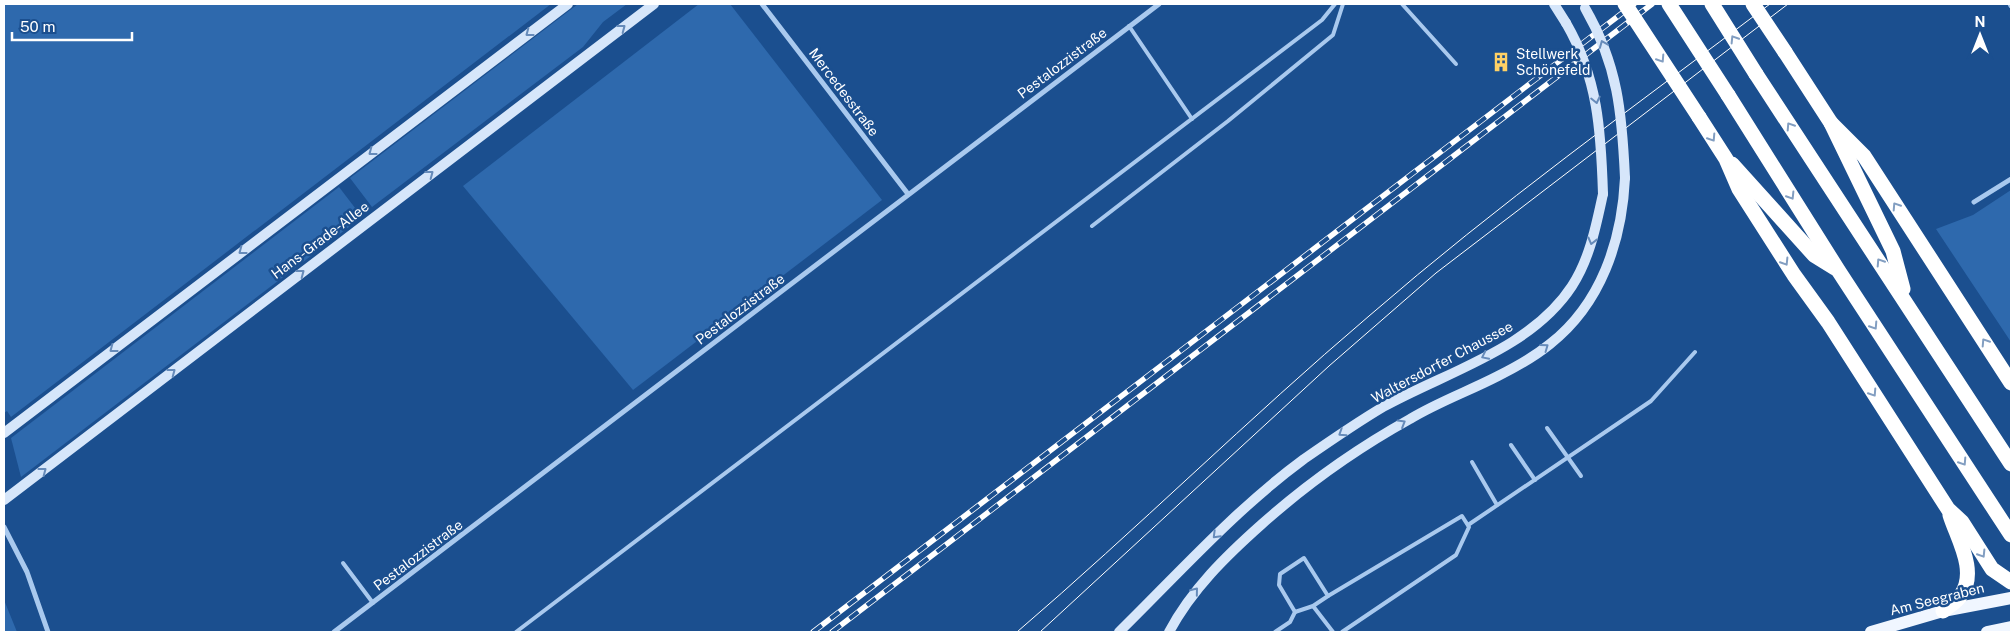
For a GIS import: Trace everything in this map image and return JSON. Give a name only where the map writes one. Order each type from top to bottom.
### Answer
[{"type":"highway","points":[[1625,4],[1726,159],[1739,189],[1828,322],[1948,509],[1963,552],[1967,576],[1962,594],[1943,611]]},
{"type":"highway","points":[[1669,4],[1838,270],[2011,535]]},
{"type":"highway","points":[[1712,4],[2011,464]]},
{"type":"highway","points":[[1753,4],[1831,123],[1893,251],[1907,303]]},
{"type":"highway","points":[[1831,123],[1864,156],[2011,383]]},
{"type":"highway","points":[[1726,159],[1814,255],[1838,270]]},
{"type":"highway","points":[[1948,509],[1962,522],[1992,569],[2011,582]]},
{"type":"main road","points":[[4,433],[568,4]]},
{"type":"main road","name":"Hans-Grade-Allee","points":[[4,500],[654,4]]},
{"type":"main road","name":"Waltersdorfer Chaussee","points":[[1119,632],[1224,528],[1303,460],[1342,432],[1384,407],[1497,351],[1534,328],[1546,318],[1572,286],[1591,248],[1603,194],[1598,109],[1589,72],[1577,41],[1554,4]]},
{"type":"main road","points":[[1169,632],[1194,591],[1239,544],[1314,480],[1349,455],[1411,418],[1499,375],[1550,345],[1590,299],[1604,276],[1613,252],[1621,222],[1625,178],[1620,107],[1614,77],[1604,45],[1583,6]]},
{"type":"main road","name":"Am Seegraben","points":[[1871,632],[1943,611],[2011,598]]},
{"type":"main road","points":[[1993,600],[2011,602]]},
{"type":"main road","points":[[1987,632],[2011,627]]},
{"type":"street","name":"Mercedesstraße","points":[[762,4],[908,194]]},
{"type":"street","name":"Pestalozzistraße","points":[[334,632],[1159,4]]},
{"type":"street","points":[[1974,202],[2011,179]]},
{"type":"street","points":[[4,527],[28,572],[48,632]]},
{"type":"lane","points":[[516,632],[1322,20],[1335,4]]},
{"type":"lane","points":[[1092,226],[1228,121],[1333,35],[1343,4]]},
{"type":"lane","points":[[1402,4],[1456,64]]},
{"type":"lane","points":[[1129,26],[1192,119]]},
{"type":"lane","points":[[1468,525],[1651,401],[1695,352]]},
{"type":"lane","points":[[1547,428],[1581,476]]},
{"type":"lane","points":[[1510,445],[1535,480]]},
{"type":"lane","points":[[1472,462],[1498,505]]},
{"type":"lane","points":[[1275,632],[1290,622],[1295,612],[1313,606],[1462,516],[1469,527],[1456,555],[1342,632]]},
{"type":"lane","points":[[1295,612],[1279,585],[1280,574],[1304,558],[1328,596]]},
{"type":"lane","points":[[343,563],[373,603]]},
{"type":"lane","points":[[1313,606],[1333,632]]},
{"type":"shaded area","points":[[4,4],[551,4],[11,417],[7,411],[4,413]]},
{"type":"shaded area","points":[[578,4],[627,4],[603,22],[583,47],[372,207],[350,178]]},
{"type":"shaded area","points":[[699,4],[730,4],[882,200],[633,390],[463,186]]},
{"type":"shaded area","points":[[339,187],[362,217],[21,477],[11,438]]},
{"type":"shaded area","points":[[2011,190],[2011,342],[1936,229],[1973,215]]},
{"type":"shaded area","points":[[4,600],[17,632],[4,632]]},
{"type":"tram line","points":[[1017,632],[1106,554],[1280,394],[1417,275],[1517,195],[1770,4]]},
{"type":"tram line","points":[[1040,632],[1329,366],[1436,273],[1788,4]]},
{"type":"railway","points":[[813,632],[1634,4]]},
{"type":"railway","points":[[832,632],[1652,4]]},
{"type":"place","name":"Stellwerk Schönefeld","points":[[1501,62]]}]
